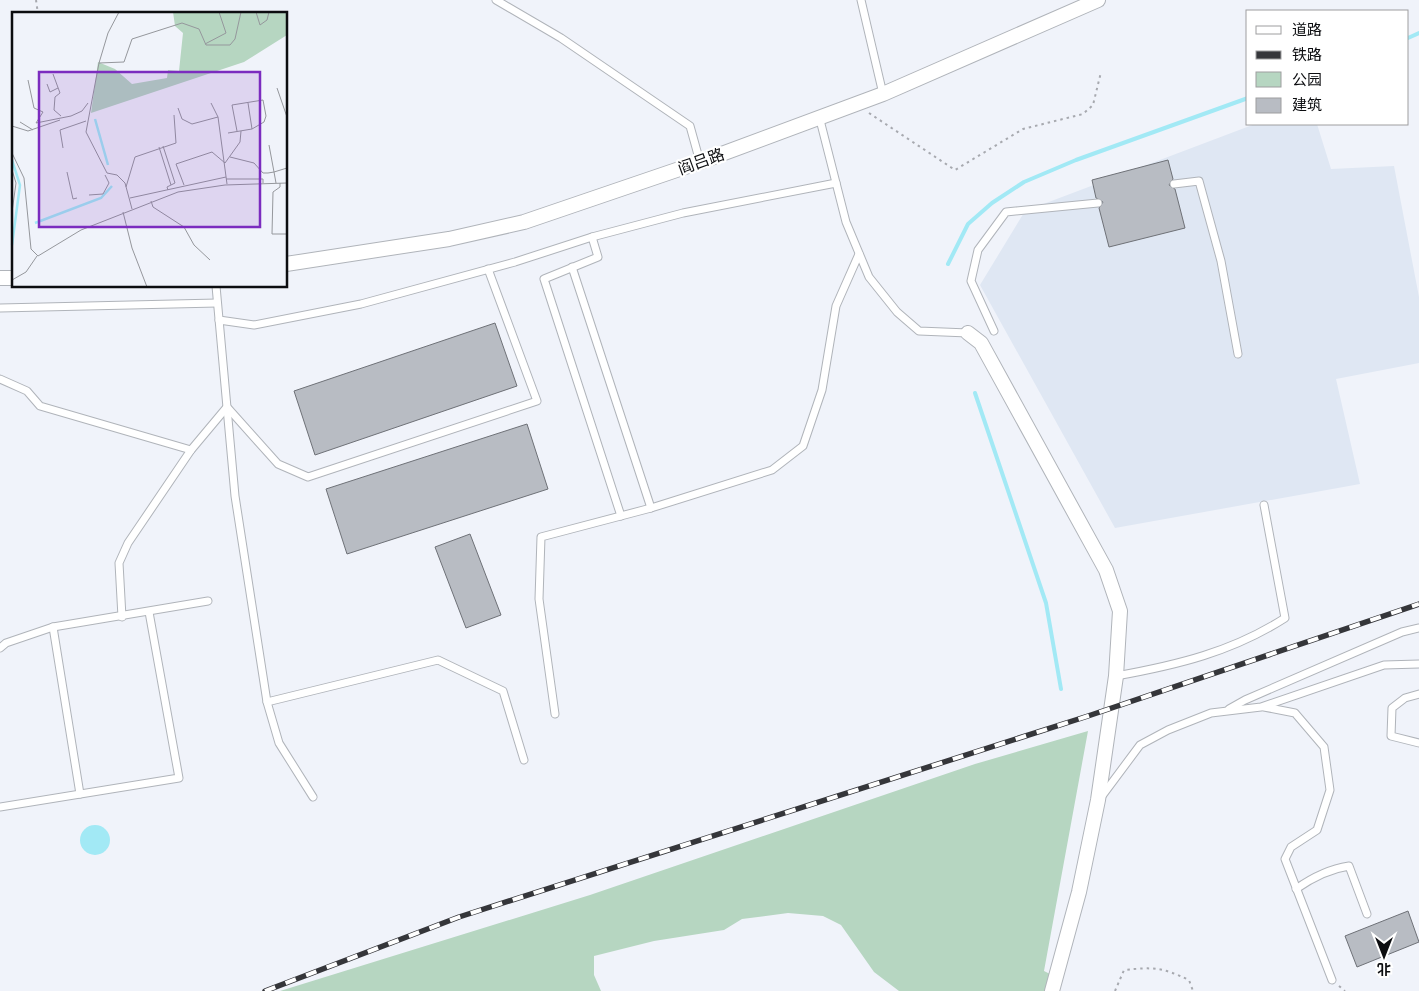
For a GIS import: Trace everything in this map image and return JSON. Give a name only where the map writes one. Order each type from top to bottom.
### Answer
[{"type":"street","name":"阎吕路","points":[[288,264],[449,239],[524,222],[700,162],[882,94],[1098,0]]},
{"type":"street","points":[[968,333],[981,343],[1106,570],[1120,611],[1116,676],[1098,800],[1079,892],[1052,991]]},
{"type":"lane","points":[[496,0],[561,38],[690,126],[700,162]]},
{"type":"lane","points":[[861,0],[882,94]]},
{"type":"lane","points":[[819,116],[846,222],[869,277],[897,312],[919,331],[968,333]]},
{"type":"lane","points":[[1174,184],[1198,181],[1221,261],[1238,354]]},
{"type":"lane","points":[[219,320],[254,325],[362,304],[683,212],[836,183]]},
{"type":"lane","points":[[994,331],[970,281],[978,250],[1006,212],[1098,203]]},
{"type":"lane","points":[[592,237],[598,257],[544,279],[621,516]]},
{"type":"lane","points":[[555,714],[540,600],[541,537],[651,508],[772,470],[803,446],[822,390],[836,306],[859,254]]},
{"type":"lane","points":[[572,267],[651,508]]},
{"type":"lane","points":[[227,407],[278,464],[308,477],[537,401],[488,269]]},
{"type":"lane","points":[[216,288],[235,496],[266,702],[279,743],[313,797]]},
{"type":"lane","points":[[0,308],[217,303]]},
{"type":"lane","points":[[0,380],[27,391],[40,406],[191,450]]},
{"type":"lane","points":[[122,617],[119,563],[128,543],[191,450],[227,407]]},
{"type":"lane","points":[[1116,676],[1206,657],[1266,631],[1285,618],[1264,505]]},
{"type":"lane","points":[[0,648],[6,643],[53,627],[122,617],[208,601]]},
{"type":"lane","points":[[0,807],[179,778],[149,612]]},
{"type":"lane","points":[[53,627],[80,794]]},
{"type":"lane","points":[[1227,711],[1245,700],[1402,632],[1419,628]]},
{"type":"lane","points":[[266,702],[438,660],[502,691],[524,760]]},
{"type":"lane","points":[[1098,800],[1140,745],[1168,730],[1211,713],[1261,707],[1384,664],[1419,664]]},
{"type":"lane","points":[[1419,694],[1405,698],[1392,708],[1391,736],[1419,743]]},
{"type":"lane","points":[[1261,707],[1295,713],[1324,747],[1330,790],[1317,830],[1291,847],[1285,859],[1332,980]]},
{"type":"lane","points":[[1296,889],[1309,879],[1332,869],[1349,866],[1367,914]]},
{"type":"path","points":[[855,103],[955,170],[1023,129],[1083,114],[1093,106],[1101,72]]},
{"type":"path","points":[[1115,991],[1124,970],[1154,967],[1165,969],[1188,980],[1194,991]]},
{"type":"shaded area","points":[[1252,125],[1317,125],[1331,169],[1394,166],[1419,297],[1419,363],[1336,379],[1360,484],[1115,528],[980,285],[1025,211]]},
{"type":"green space","points":[[1088,731],[1044,971],[1058,978],[1056,991],[899,991],[874,972],[841,925],[823,916],[788,913],[742,919],[724,930],[654,941],[594,956],[594,975],[601,991],[280,991],[590,895],[975,764]]},
{"type":"water","points":[[95,825],[106,829],[110,840],[106,851],[95,855],[84,851],[80,840],[84,829]]},
{"type":"building","points":[[1168,160],[1173,179],[1169,185],[1175,189],[1185,228],[1109,247],[1099,208],[1103,202],[1096,198],[1092,180]]},
{"type":"building","points":[[495,323],[517,386],[315,455],[294,391]]},
{"type":"building","points":[[527,424],[548,489],[347,554],[326,489]]},
{"type":"building","points":[[470,534],[501,615],[466,628],[435,547]]},
{"type":"building","points":[[1408,911],[1419,942],[1357,967],[1345,936]]},
{"type":"waterway","points":[[1409,38],[1419,33]]},
{"type":"waterway","points":[[948,264],[968,224],[992,203],[1024,182],[1076,160],[1246,99]]},
{"type":"waterway","points":[[975,393],[1046,603],[1061,689]]},
{"type":"railway","points":[[265,991],[459,917],[1088,716],[1419,604]]}]
